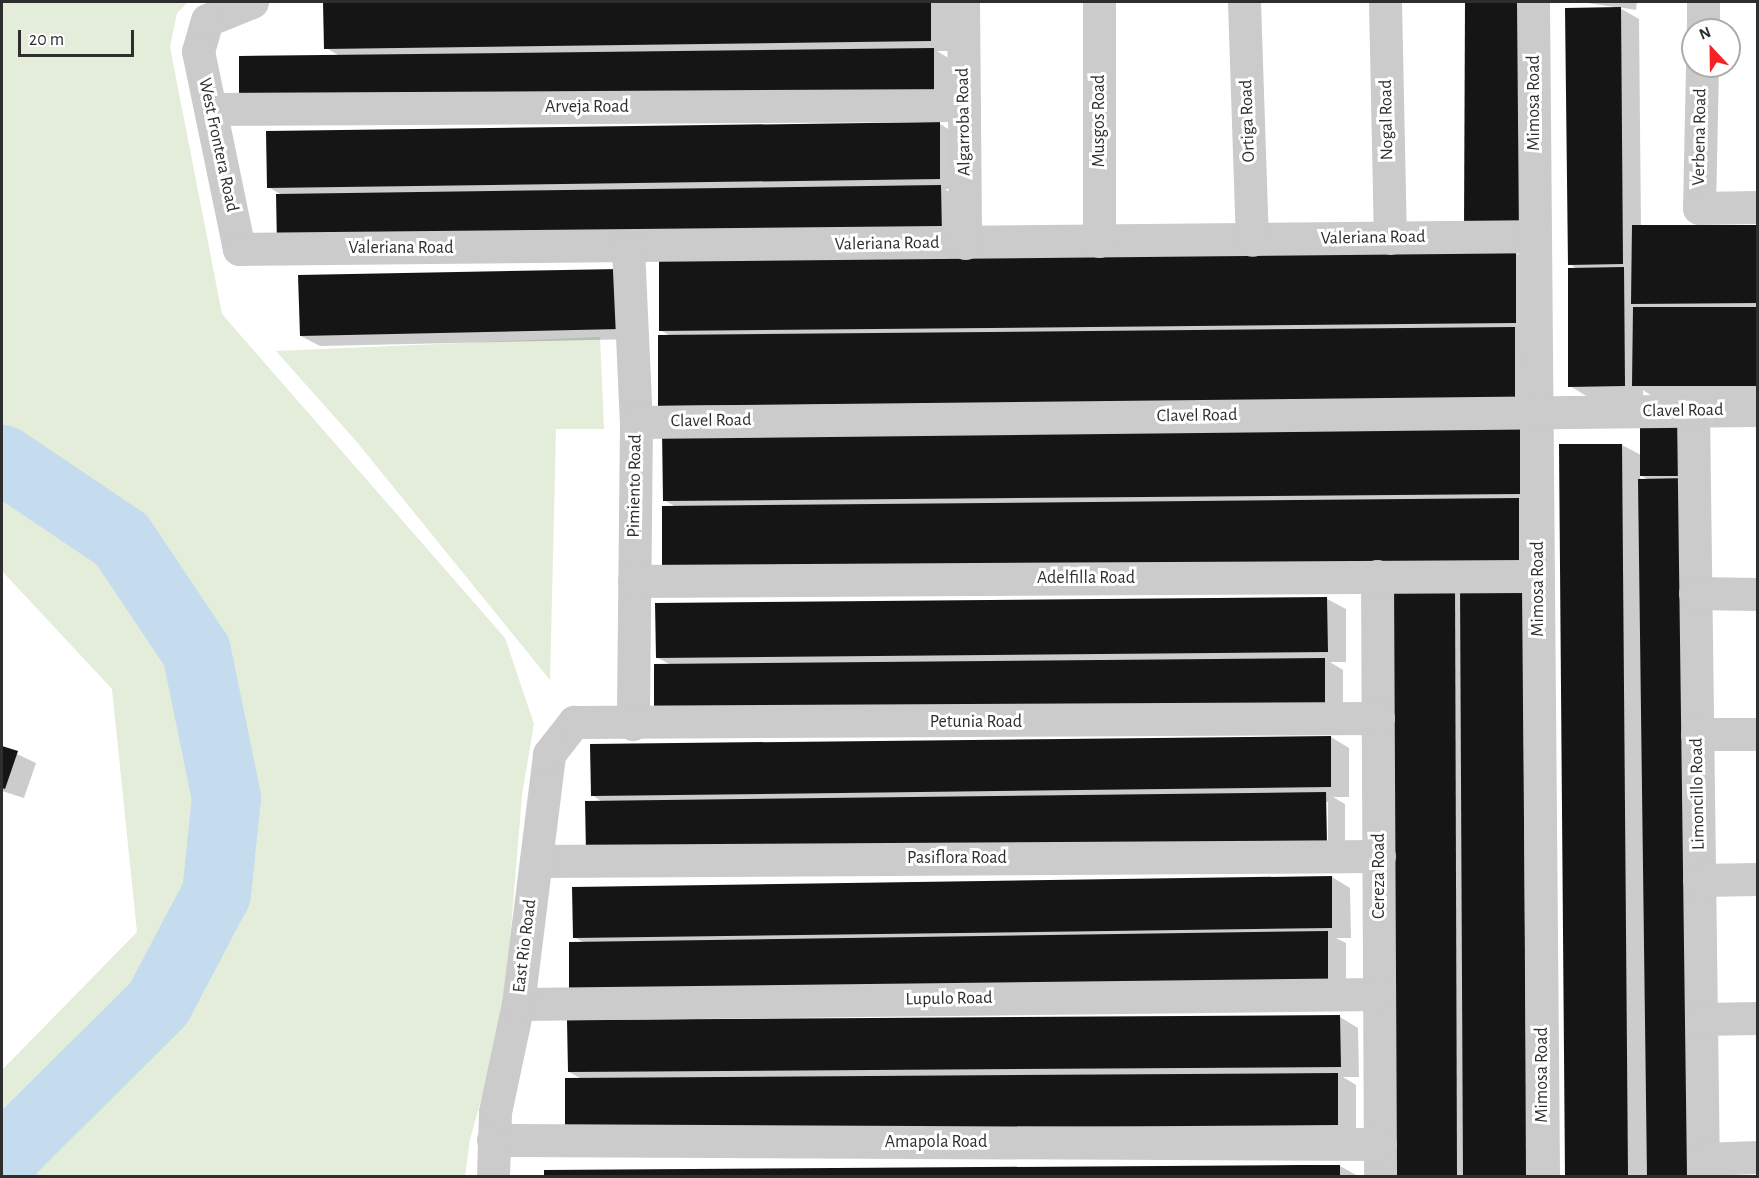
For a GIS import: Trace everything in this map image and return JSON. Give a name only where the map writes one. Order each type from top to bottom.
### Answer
[{"type":"street","name":"West Frontera Road","points":[[239,249],[198,51],[207,20],[252,2]]},
{"type":"street","name":"Algarroba Road","points":[[963,2],[965,243]]},
{"type":"street","name":"Musgos Road","points":[[1099,2],[1099,241]]},
{"type":"street","name":"Ortiga Road","points":[[1244,2],[1252,240]]},
{"type":"street","name":"Nogal Road","points":[[1384,2],[1390,238]]},
{"type":"street","name":"Mimosa Road","points":[[1533,2],[1543,1176]]},
{"type":"street","points":[[1703,2],[1703,18]]},
{"type":"street","name":"Verbena Road","points":[[1702,78],[1699,208],[1758,207]]},
{"type":"street","name":"Arveja Road","points":[[211,109],[964,105]]},
{"type":"street","name":"Valeriana Road","points":[[239,249],[628,248],[1535,236]]},
{"type":"street","name":"Pimiento Road","points":[[628,248],[636,422],[633,724]]},
{"type":"street","name":"Clavel Road","points":[[636,422],[1758,410]]},
{"type":"street","name":"Limoncillo Road","points":[[1693,411],[1703,1168]]},
{"type":"street","name":"Cereza Road","points":[[1377,576],[1380,1176]]},
{"type":"street","name":"Adelfilla Road","points":[[634,581],[1538,576]]},
{"type":"street","points":[[1695,593],[1758,594]]},
{"type":"street","name":"Petunia Road","points":[[574,722],[633,724],[1378,718]]},
{"type":"street","name":"East Rio Road","points":[[493,1176],[493,1140],[518,1004],[549,754],[574,722]]},
{"type":"street","points":[[1697,735],[1758,734]]},
{"type":"street","name":"Pasiflora Road","points":[[536,861],[1378,856]]},
{"type":"street","points":[[1699,880],[1758,879]]},
{"type":"street","name":"Lupulo Road","points":[[518,1004],[1379,994]]},
{"type":"street","points":[[1701,1019],[1758,1018]]},
{"type":"street","name":"Amapola Road","points":[[493,1140],[1380,1144]]},
{"type":"street","points":[[1703,1168],[1758,1157]]},
{"type":"green space","points":[[2,2],[188,2],[177,13],[170,47],[222,314],[505,638],[534,724],[522,795],[503,1024],[470,1139],[465,1176],[2,1176],[2,1070],[137,932],[112,689],[2,571]]},
{"type":"green space","points":[[600,337],[604,429],[556,429],[550,680],[356,441],[276,351]]},
{"type":"building","points":[[323,2],[931,2],[931,41],[324,49]]},
{"type":"building","points":[[1465,2],[1519,2],[1519,228],[1464,228]]},
{"type":"building","points":[[1621,7],[1623,264],[1568,265],[1565,8]]},
{"type":"building","points":[[934,48],[934,97],[239,105],[239,56]]},
{"type":"building","points":[[940,122],[940,179],[267,188],[266,131]]},
{"type":"building","points":[[941,185],[942,236],[277,245],[276,194]]},
{"type":"building","points":[[1632,225],[1758,225],[1758,303],[1631,304]]},
{"type":"building","points":[[1516,251],[1516,323],[659,331],[659,259]]},
{"type":"building","points":[[1624,267],[1625,386],[1568,387],[1568,268]]},
{"type":"building","points":[[619,269],[620,329],[300,336],[298,275]]},
{"type":"building","points":[[1633,307],[1758,307],[1758,386],[1632,386]]},
{"type":"building","points":[[1515,327],[1515,399],[658,406],[658,335]]},
{"type":"building","points":[[1640,413],[1684,413],[1684,476],[1640,476]]},
{"type":"building","points":[[1520,422],[1520,494],[663,501],[662,430]]},
{"type":"building","points":[[1559,444],[1622,444],[1628,1176],[1565,1176]]},
{"type":"building","points":[[1690,478],[1699,1176],[1647,1176],[1638,479]]},
{"type":"building","points":[[1519,498],[1519,569],[662,577],[662,506]]},
{"type":"building","points":[[1523,581],[1526,1176],[1463,1176],[1460,582]]},
{"type":"building","points":[[1455,583],[1457,1176],[1394,1176],[1392,584]]},
{"type":"building","points":[[1327,597],[1328,652],[656,658],[655,603]]},
{"type":"building","points":[[1325,658],[1325,713],[654,719],[654,664]]},
{"type":"building","points":[[1331,736],[1331,787],[591,796],[590,744]]},
{"type":"building","points":[[2,746],[18,751],[5,789],[2,788]]},
{"type":"building","points":[[1326,792],[1327,844],[586,853],[585,801]]},
{"type":"building","points":[[1332,876],[1332,928],[573,938],[572,887]]},
{"type":"building","points":[[1328,931],[1328,982],[569,993],[569,942]]},
{"type":"building","points":[[1340,1015],[1341,1067],[568,1072],[567,1020]]},
{"type":"building","points":[[1338,1073],[1338,1125],[565,1130],[565,1078]]},
{"type":"building","points":[[1340,1165],[1340,1176],[544,1176],[544,1170]]},
{"type":"waterway","points":[[2,459],[121,539],[196,651],[226,797],[216,893],[158,1003],[6,1154],[2,1170]]},
{"type":"waterway","points":[[2,1157],[6,1154]]}]
